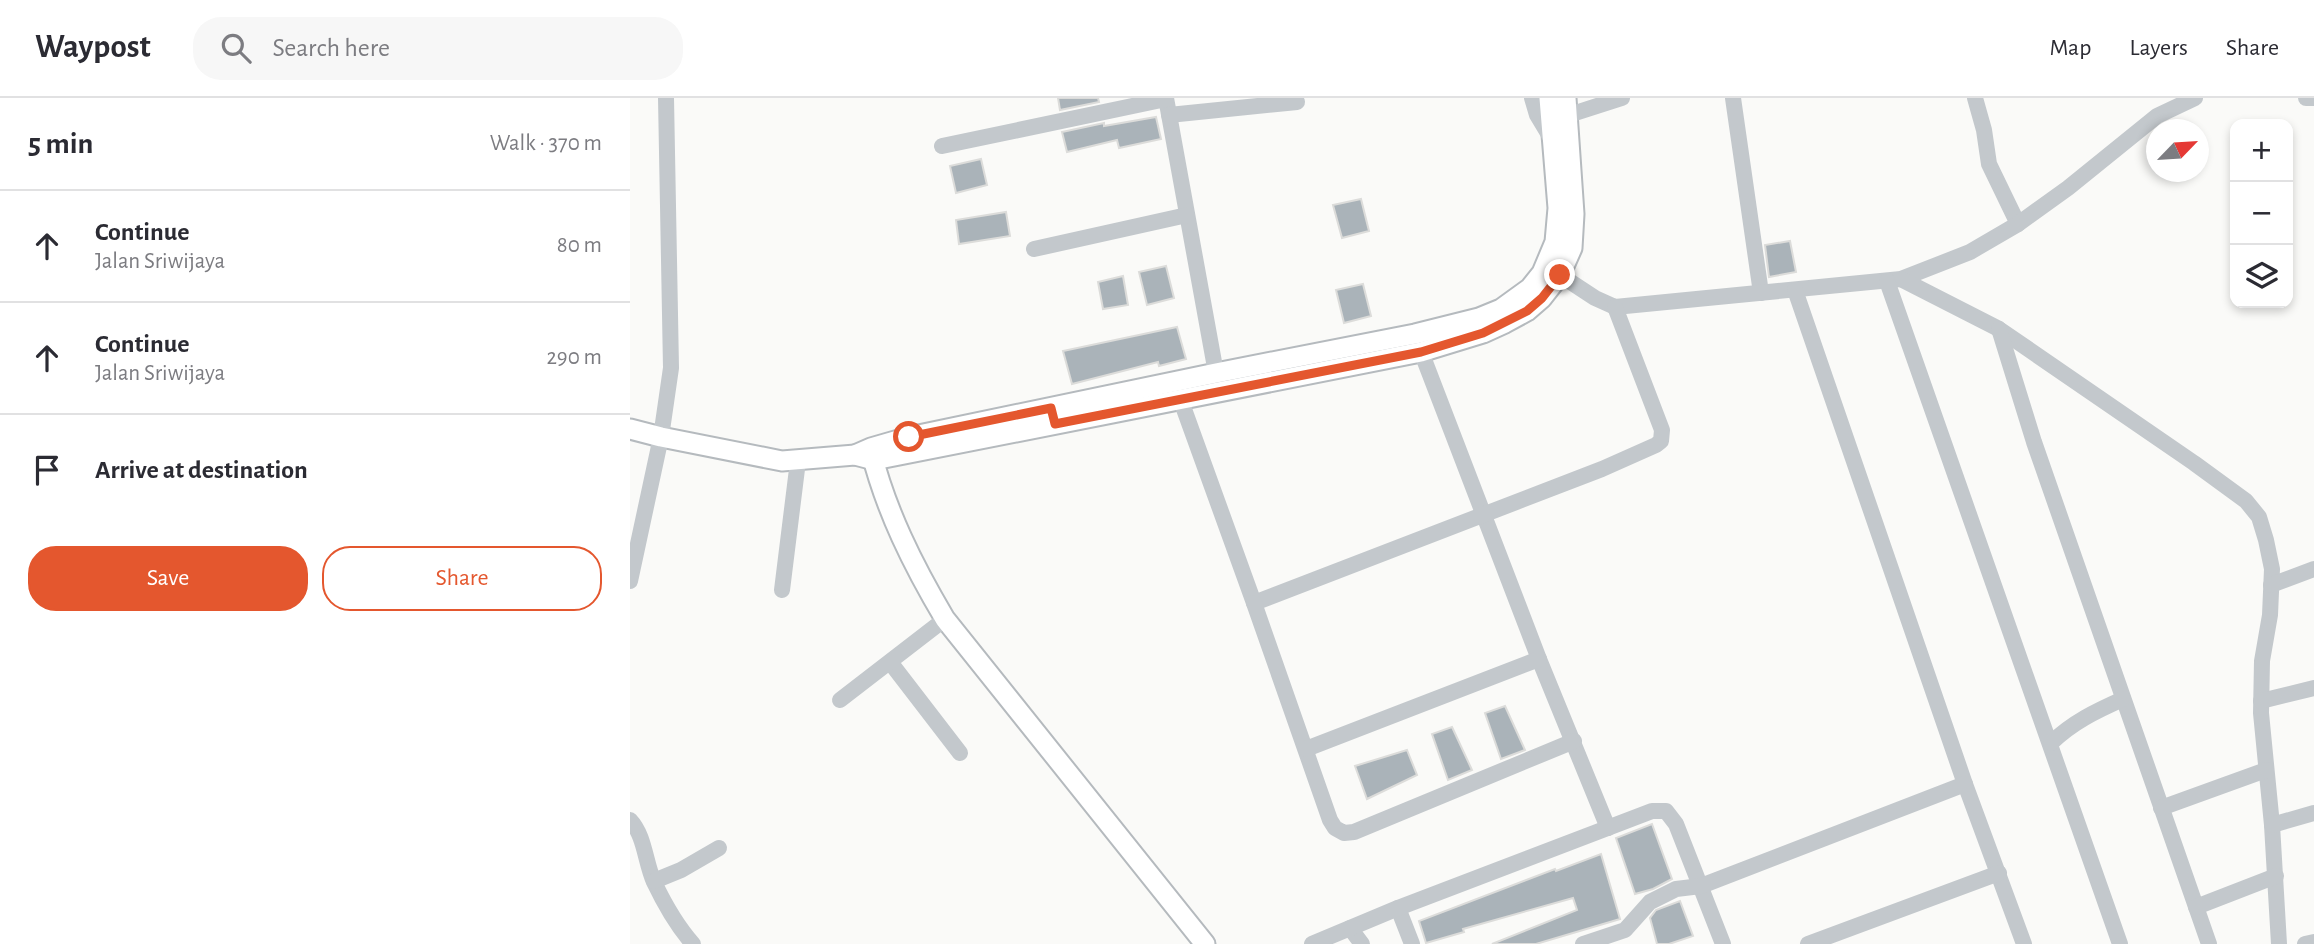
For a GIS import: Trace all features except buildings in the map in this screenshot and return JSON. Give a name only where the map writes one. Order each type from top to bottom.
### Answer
[{"type":"main road","points":[[1418,343],[1501,309],[1531,288],[1542,273],[1555,242],[1558,224],[1549,98]]},
{"type":"main road","points":[[630,429],[764,459],[798,461],[866,454],[1218,381],[1483,333],[1516,317],[1542,298],[1560,275],[1572,248],[1574,214],[1567,106]]},
{"type":"main road","points":[[1053,416],[1180,398],[1218,381]]},
{"type":"main road","points":[[866,454],[915,568],[944,618],[1205,944]]},
{"type":"street","points":[[630,581],[661,437],[671,368],[666,98]]},
{"type":"street","points":[[1532,98],[1537,115],[1553,141]]},
{"type":"street","points":[[1567,106],[1622,98]]},
{"type":"street","points":[[1734,98],[1761,293]]},
{"type":"street","points":[[1976,98],[1989,164],[2018,224]]},
{"type":"street","points":[[1560,275],[1595,298],[1615,307],[1894,280],[1970,252],[2018,224],[2068,188],[2157,116],[2195,98]]},
{"type":"street","points":[[2306,98],[2314,98]]},
{"type":"street","points":[[942,146],[1167,104],[1297,102]]},
{"type":"street","points":[[1167,104],[1218,381]]},
{"type":"street","points":[[1034,249],[1187,215]]},
{"type":"street","points":[[1894,280],[1999,329],[2246,501],[2259,517],[2272,569],[2270,615],[2262,661],[2261,701],[2280,944]]},
{"type":"street","points":[[1894,280],[2120,944]]},
{"type":"street","points":[[1795,290],[1965,784],[2024,944]]},
{"type":"street","points":[[1254,603],[1601,469],[1661,441],[1662,430],[1615,307]]},
{"type":"street","points":[[1999,329],[2034,442],[2209,944]]},
{"type":"street","points":[[1418,343],[1539,659],[1608,828]]},
{"type":"street","points":[[1180,398],[1335,828],[1345,833],[1354,832],[1574,741]]},
{"type":"street","points":[[782,590],[798,461]]},
{"type":"street","points":[[2271,585],[2314,569]]},
{"type":"street","points":[[840,699],[944,618]]},
{"type":"street","points":[[1306,749],[1539,659]]},
{"type":"street","points":[[890,662],[960,753]]},
{"type":"street","points":[[2261,701],[2314,688]]},
{"type":"street","points":[[2051,743],[2074,723],[2123,699]]},
{"type":"street","points":[[2161,808],[2266,770]]},
{"type":"street","points":[[1583,944],[1625,930],[1650,902],[1676,889],[1701,886],[1965,784]]},
{"type":"street","points":[[1312,944],[1398,908],[1651,811],[1666,811],[1683,836],[1723,944]]},
{"type":"street","points":[[2272,825],[2314,813]]},
{"type":"street","points":[[630,820],[638,828],[654,881],[682,932],[693,944]]},
{"type":"street","points":[[654,881],[681,870],[719,848]]},
{"type":"street","points":[[1808,944],[1998,873]]},
{"type":"street","points":[[2196,907],[2276,876]]},
{"type":"street","points":[[1398,908],[1412,944]]},
{"type":"street","points":[[1350,928],[1362,944]]},
{"type":"street","points":[[2305,944],[2314,942]]},
{"type":"route","points":[[909,437],[1051,408],[1055,424],[1421,352],[1483,333],[1527,311],[1542,298],[1560,275]]}]
